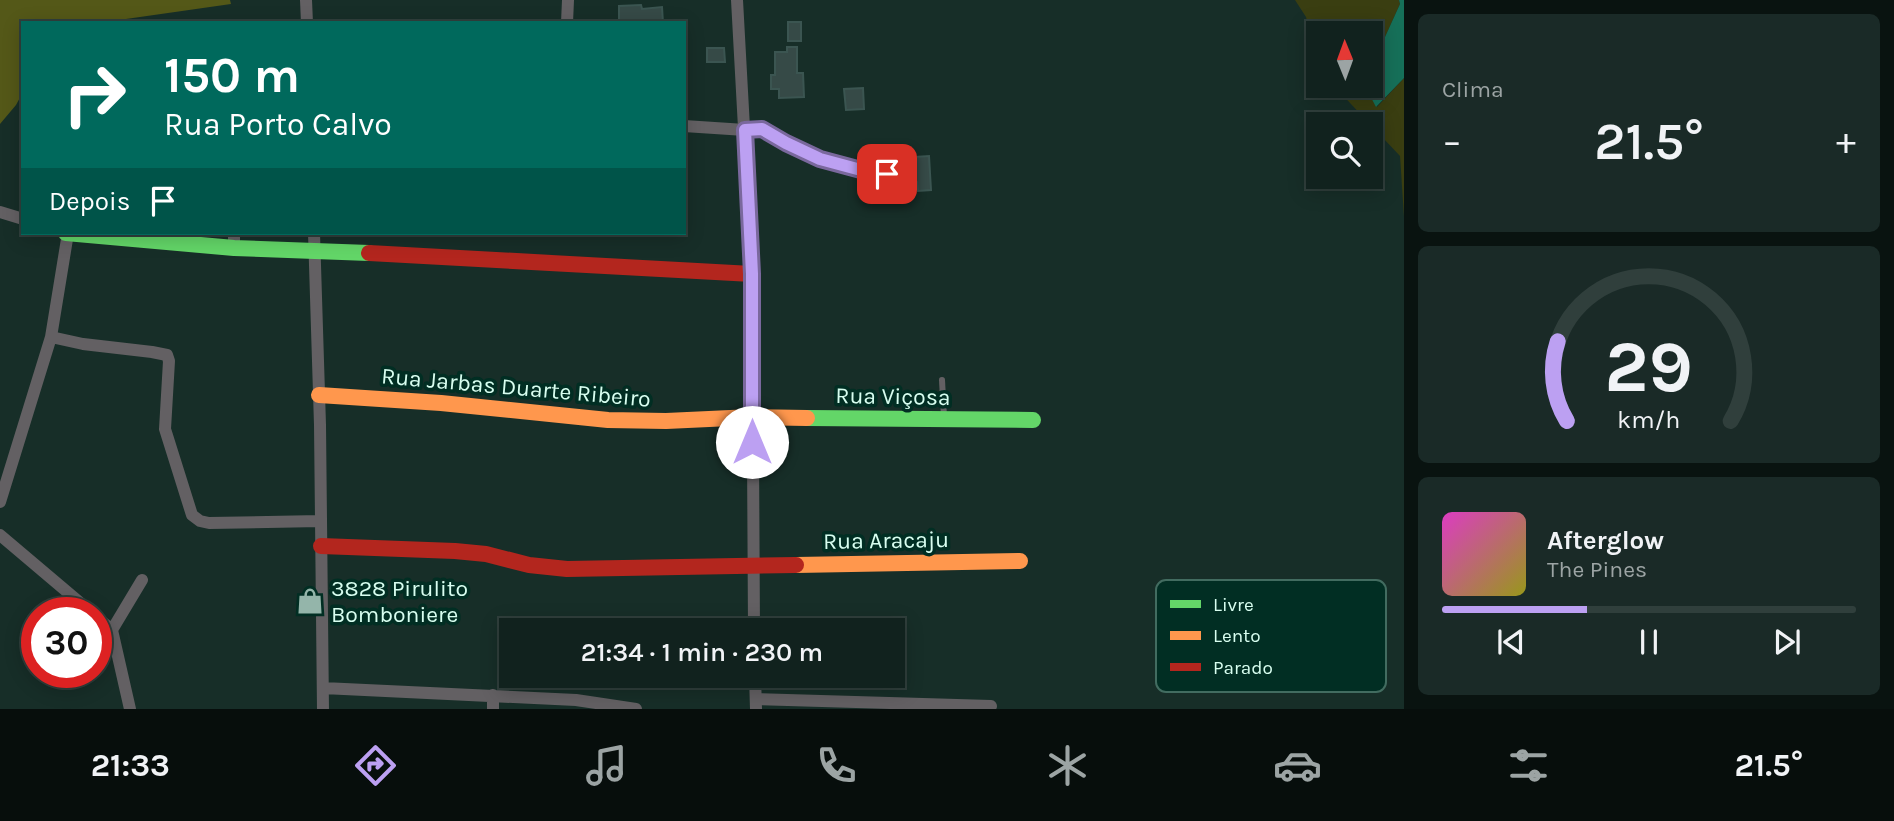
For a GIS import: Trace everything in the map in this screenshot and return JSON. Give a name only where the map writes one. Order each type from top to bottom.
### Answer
[{"type":"street","points":[[306,0],[307,21]]},
{"type":"street","points":[[567,21],[569,0]]},
{"type":"street","points":[[737,0],[752,274],[754,618]]},
{"type":"street","points":[[686,126],[762,129],[820,159],[887,174]]},
{"type":"street","points":[[0,212],[21,218]]},
{"type":"street","points":[[0,502],[51,337],[67,235]]},
{"type":"street","points":[[109,235],[234,241],[314,250],[752,274]]},
{"type":"street","points":[[314,235],[323,709]]},
{"type":"street","points":[[51,337],[167,355],[169,361],[165,429],[191,515],[200,521],[224,524],[320,521]]},
{"type":"street","name":"Rua Jarbas Duarte Ribeiro","points":[[319,395],[441,403],[608,420],[666,421],[752,417]]},
{"type":"street","name":"Rua Viçosa","points":[[752,417],[1033,420]]},
{"type":"street","points":[[0,535],[73,597]]},
{"type":"street","name":"Rua Aracaju","points":[[321,546],[476,553],[529,565],[567,569],[1020,561]]},
{"type":"street","points":[[130,709],[112,630],[142,579]]},
{"type":"street","points":[[323,688],[493,695],[636,709]]},
{"type":"street","points":[[493,695],[493,709]]},
{"type":"street","points":[[756,704],[991,706]]},
{"type":"lane","points":[[942,380],[944,419]]},
{"type":"shaded area","points":[[0,0],[230,0],[231,4],[112,21],[21,21],[21,96],[0,124]]},
{"type":"shaded area","points":[[1295,0],[1399,0],[1400,4],[1383,41],[1383,21],[1307,21]]},
{"type":"shaded area","points":[[1399,0],[1404,0],[1404,78],[1376,107],[1371,98],[1383,98],[1383,41],[1400,4]]},
{"type":"shaded area","points":[[1404,78],[1404,217],[1400,156],[1383,138],[1383,112],[1359,112],[1345,98],[1372,98],[1377,107]]},
{"type":"building","points":[[641,5],[642,9],[662,7],[663,21],[619,21],[619,6]]},
{"type":"building","points":[[788,22],[801,22],[801,41],[788,41]]},
{"type":"building","points":[[787,47],[797,47],[797,73],[803,73],[804,97],[779,98],[779,89],[771,89],[771,75],[775,75],[775,52],[787,52]]},
{"type":"building","points":[[707,48],[724,48],[725,62],[707,62]]},
{"type":"building","points":[[863,88],[864,109],[846,110],[844,89]]},
{"type":"building","points":[[929,156],[931,190],[918,191],[917,182],[900,183],[899,158]]},
{"type":"traffic: fast","points":[[88,235],[234,248],[369,253]]},
{"type":"traffic: fast","points":[[807,418],[1033,420]]},
{"type":"traffic: slow","points":[[319,395],[441,403],[608,420],[807,418]]},
{"type":"traffic: slow","points":[[796,565],[1020,561]]},
{"type":"traffic: jam","points":[[369,253],[752,274]]},
{"type":"traffic: jam","points":[[321,546],[455,551],[567,569],[796,565]]},
{"type":"place","name":"3828 Pirulito Bomboniere","points":[[310,601]]},
{"type":"route","points":[[752,442],[752,274],[745,130],[762,129],[820,159],[887,174]]}]
